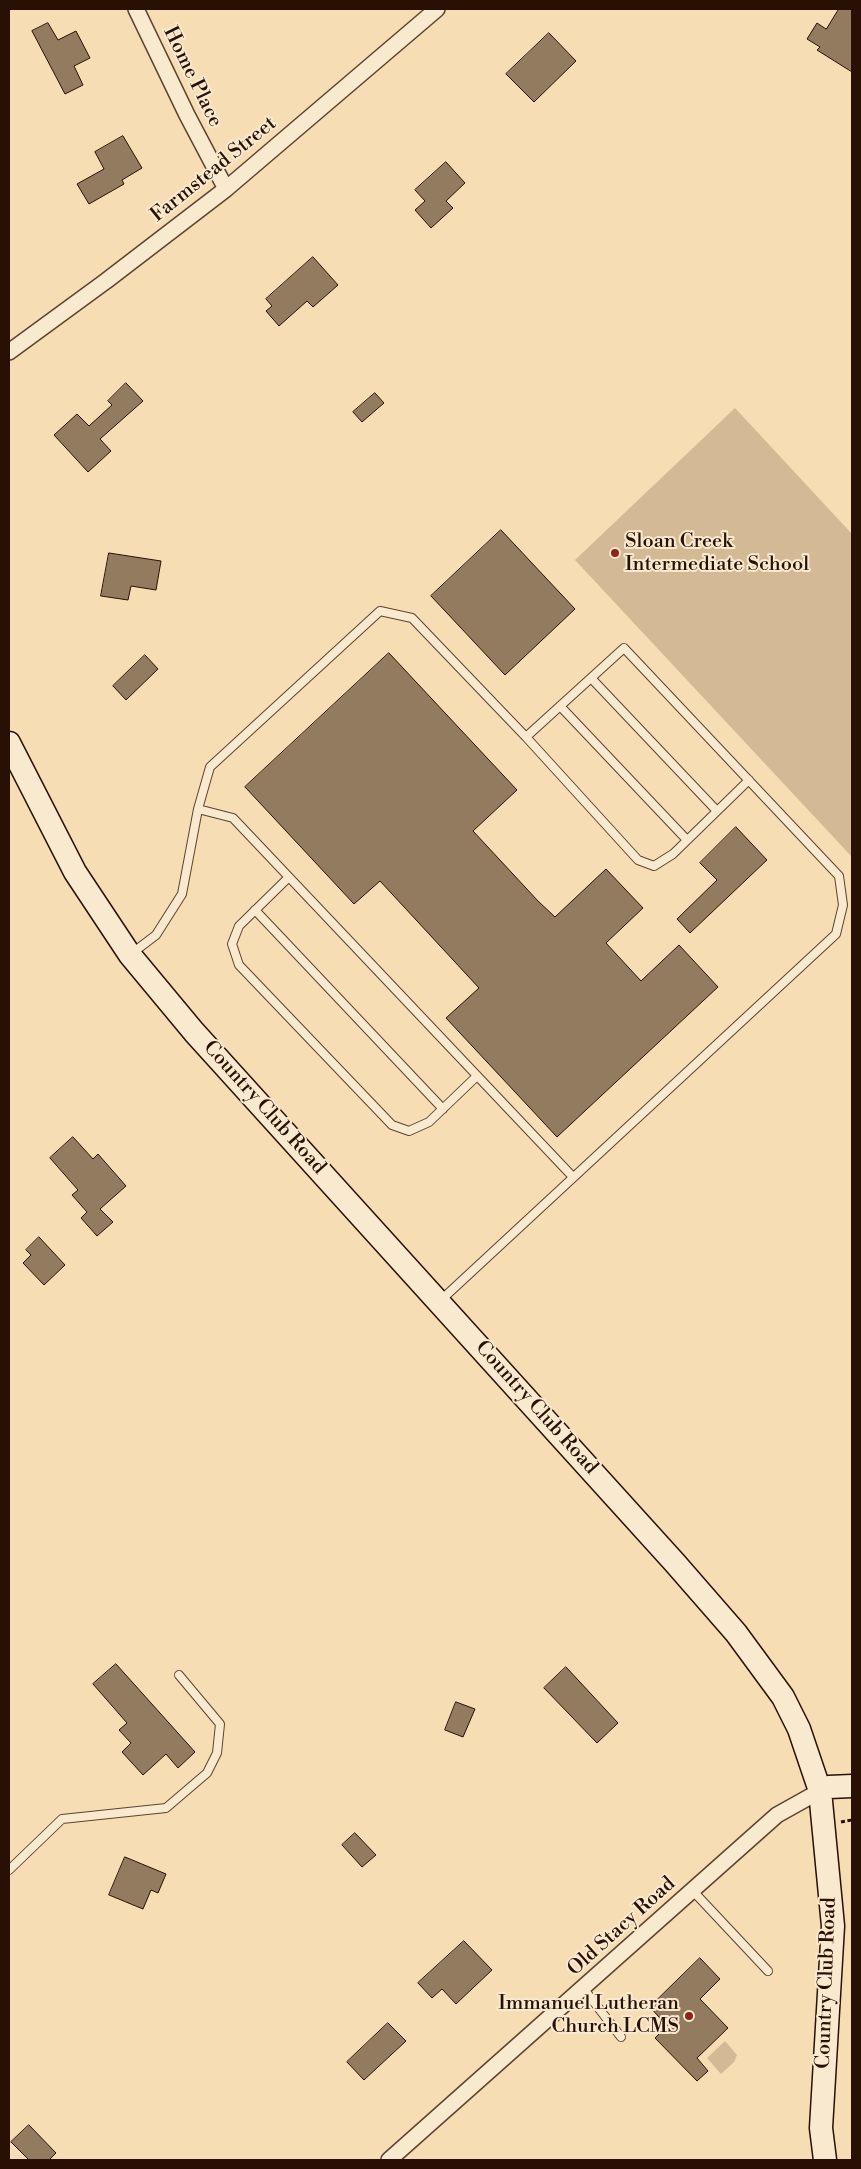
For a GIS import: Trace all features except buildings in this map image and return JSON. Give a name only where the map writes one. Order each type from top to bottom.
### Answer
[{"type":"main road","name":"Country Club Road","points":[[9,743],[75,872],[130,956],[201,1039],[440,1301],[736,1633],[783,1697],[799,1729],[820,1791],[833,1926],[821,2128],[825,2160]]},
{"type":"main road","points":[[820,1791],[829,1787],[852,1786]]},
{"type":"street","name":"Home Place","points":[[136,9],[187,115],[226,189]]},
{"type":"street","name":"Farmstead Street","points":[[9,352],[106,282],[226,189],[437,9]]},
{"type":"street","name":"Old Stacy Road","points":[[388,2160],[776,1815],[820,1791]]},
{"type":"lane","points":[[130,956],[156,935],[182,894],[198,809],[210,767],[380,611],[412,618],[526,737],[638,860],[654,866],[672,854],[749,780]]},
{"type":"lane","points":[[440,1301],[836,934],[843,905],[839,876],[624,648],[526,737]]},
{"type":"lane","points":[[591,678],[718,811]]},
{"type":"lane","points":[[560,706],[687,840]]},
{"type":"lane","points":[[198,809],[232,818],[573,1178]]},
{"type":"lane","points":[[289,878],[238,926],[232,944],[239,965],[392,1125],[409,1131],[429,1122],[477,1076]]},
{"type":"lane","points":[[255,910],[442,1109]]},
{"type":"lane","points":[[9,1870],[62,1819],[166,1808],[207,1773],[218,1753],[220,1724],[179,1675]]},
{"type":"lane","points":[[692,1890],[768,1971]]},
{"type":"lane","points":[[583,1988],[621,2037]]},
{"type":"shaded area","points":[[735,408],[852,534],[852,857],[575,560]]},
{"type":"shaded area","points":[[725,2041],[737,2055],[734,2062],[721,2074],[707,2058]]},
{"type":"place","name":"Sloan Creek Intermediate School","points":[[615,553]]},
{"type":"place","name":"Immanuel Lutheran Church LCMS","points":[[689,2016]]}]
